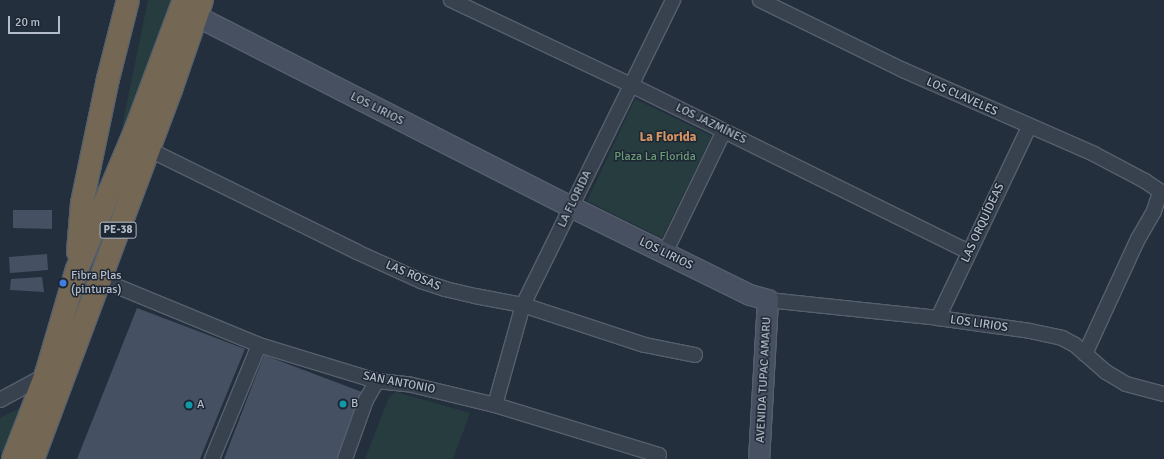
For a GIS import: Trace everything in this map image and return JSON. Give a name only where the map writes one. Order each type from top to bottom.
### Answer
[{"type":"highway","points":[[77,269],[82,204],[108,79],[128,0]]},
{"type":"highway","points":[[194,5],[216,0]]},
{"type":"highway","name":"PE-38","points":[[13,459],[46,374],[77,269],[135,132],[194,5]]},
{"type":"highway","name":"PE-38","points":[[33,459],[148,149],[194,5]]},
{"type":"street","name":"LOS JAZMÍNES","points":[[451,0],[631,85],[969,252]]},
{"type":"street","name":"LA FLORIDA","points":[[495,406],[523,305],[673,0]]},
{"type":"street","name":"LOS CLAVELES","points":[[760,0],[903,70],[1029,127],[1094,154],[1145,181],[1162,193]]},
{"type":"street","name":"LOS LIRIOS","points":[[194,5],[571,207],[750,295],[768,300],[938,318],[1030,331],[1062,338],[1075,344],[1106,372],[1126,384],[1164,394]]},
{"type":"street","name":"LAS ORQUÍDEAS","points":[[938,318],[1029,127]]},
{"type":"street","points":[[665,253],[724,131]]},
{"type":"street","name":"LAS ROSAS","points":[[148,149],[421,281],[445,290],[523,305],[645,345],[695,355]]},
{"type":"street","points":[[1085,354],[1138,239],[1154,211],[1162,193]]},
{"type":"street","name":"SAN ANTONIO","points":[[99,279],[259,345],[378,381],[408,384],[495,406],[658,457]]},
{"type":"street","name":"AVENIDA TUPAC AMARU","points":[[759,459],[768,300]]},
{"type":"street","points":[[212,459],[259,345]]},
{"type":"street","points":[[0,400],[46,374]]},
{"type":"street","points":[[345,459],[366,400],[378,381]]},
{"type":"green space","points":[[148,0],[176,0],[133,130],[122,127]]},
{"type":"green space","name":"Plaza La Florida","points":[[635,99],[712,136],[662,238],[587,201]]},
{"type":"green space","points":[[396,392],[470,413],[453,459],[365,459],[389,397]]},
{"type":"green space","points":[[20,408],[4,455],[0,451],[0,418]]},
{"type":"building","points":[[13,210],[52,210],[52,229],[13,228]]},
{"type":"building","points":[[47,254],[48,270],[10,273],[9,257]]},
{"type":"building","points":[[42,277],[44,292],[10,290],[11,279]]},
{"type":"building","points":[[137,308],[245,349],[200,459],[77,459]]},
{"type":"building","points":[[264,355],[362,392],[337,459],[224,459]]},
{"type":"place","name":"Fibra Plas (pinturas)","points":[[63,283]]},
{"type":"place","name":"B","points":[[343,404]]},
{"type":"place","name":"A","points":[[189,405]]},
{"type":"district","name":"La Florida","points":[[668,137]]}]
